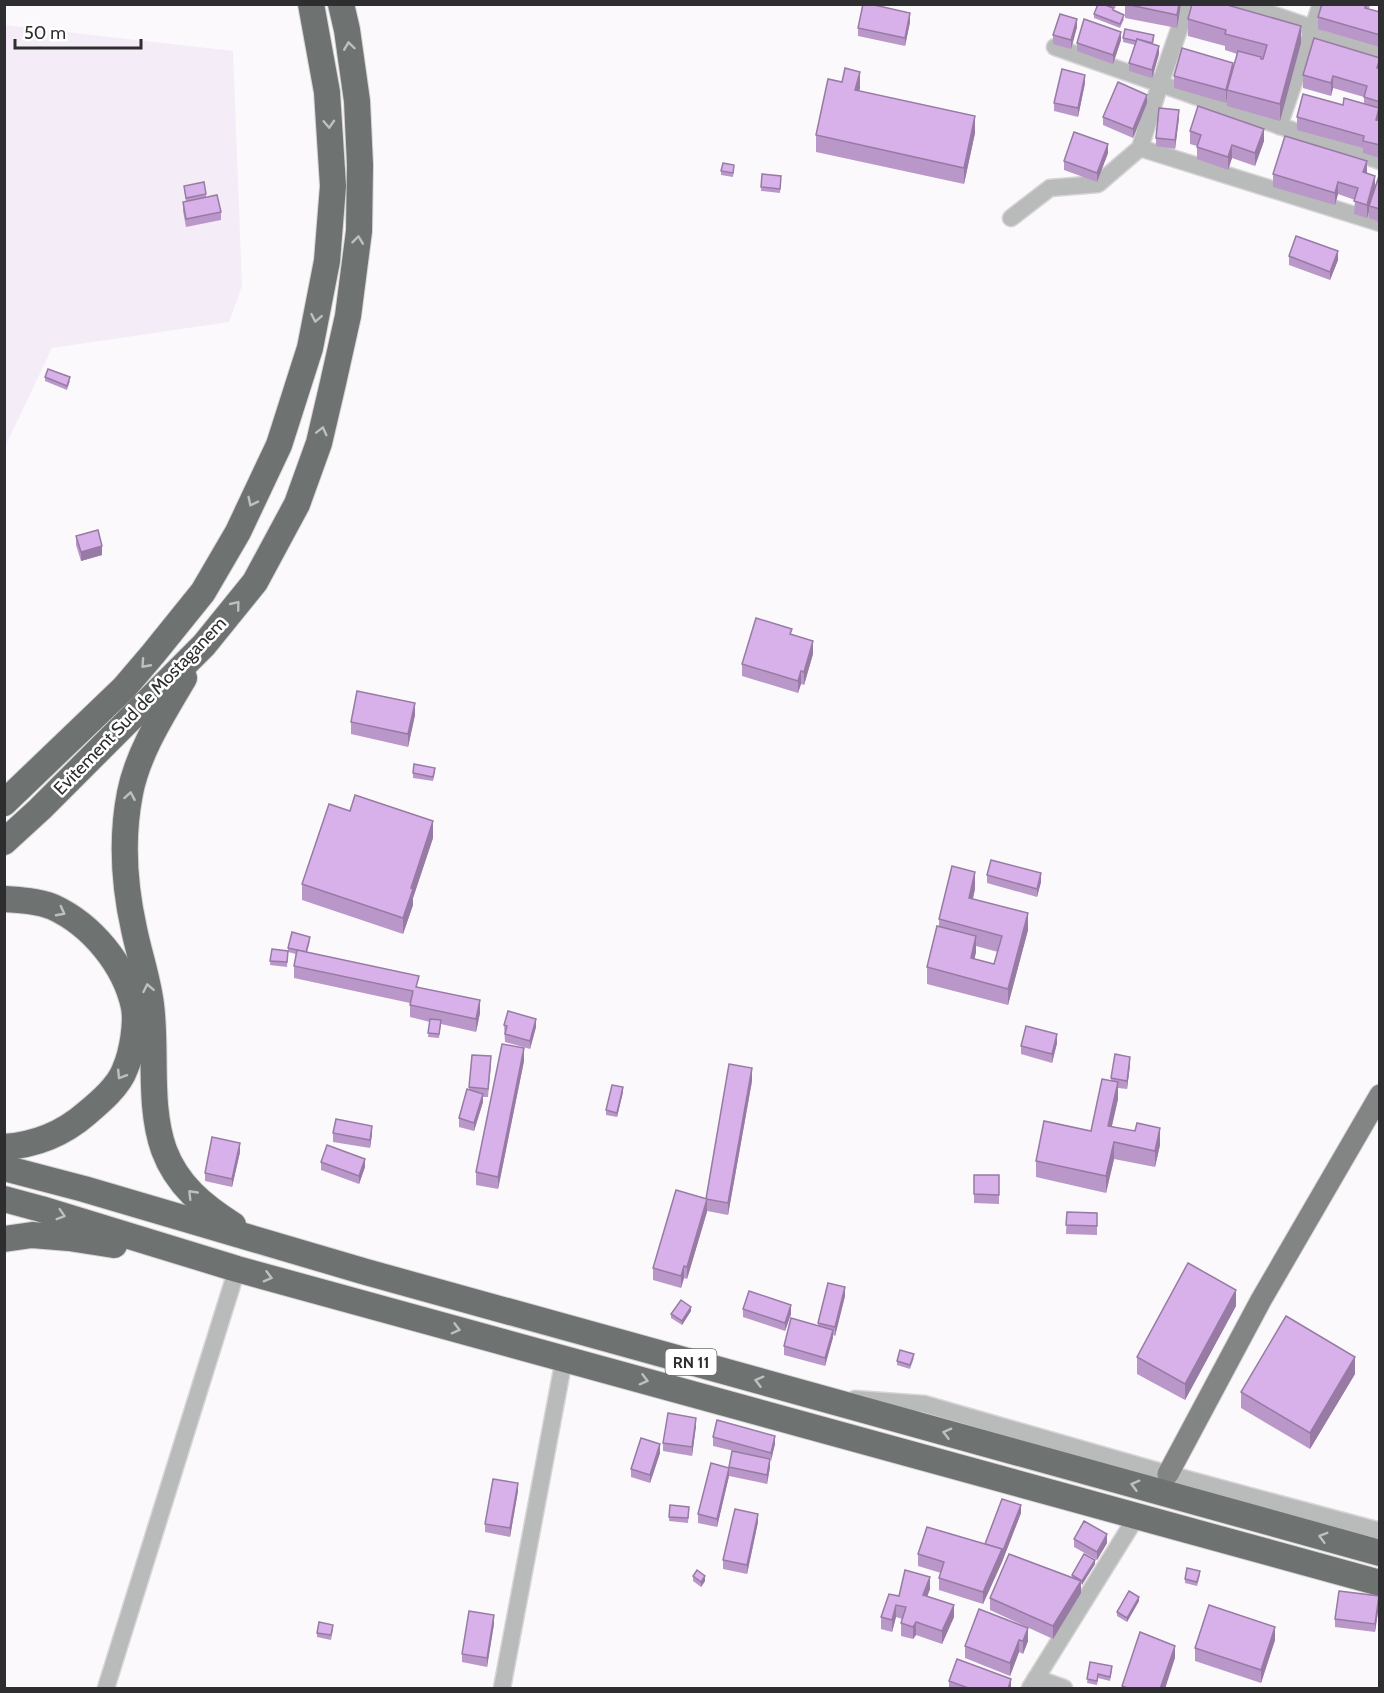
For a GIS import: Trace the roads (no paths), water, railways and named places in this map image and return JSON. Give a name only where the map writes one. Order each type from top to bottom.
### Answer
[{"type":"highway","name":"Evitement Sud de Mostaganem","points":[[4,803],[124,687],[203,592],[238,532],[279,445],[310,348],[327,261],[333,186],[327,92],[311,4]]},
{"type":"highway","name":"Evitement Sud de Mostaganem","points":[[4,842],[204,645],[255,582],[297,504],[319,443],[348,316],[359,231],[360,165],[357,101],[341,4]]},
{"type":"highway","points":[[204,645],[164,711],[138,767],[130,792],[124,844],[125,876],[134,930],[151,1005],[155,1097],[163,1149],[176,1176],[192,1195],[208,1209],[256,1240]]},
{"type":"highway","points":[[4,899],[26,900],[52,907],[78,921],[104,946],[124,978],[134,1008],[133,1040],[125,1071],[106,1097],[76,1122],[49,1138],[23,1146],[4,1147]]},
{"type":"highway","name":"RN 11","points":[[4,1168],[1380,1553]]},
{"type":"highway","name":"RN 11","points":[[4,1200],[41,1209],[227,1266],[1380,1583]]},
{"type":"highway","points":[[4,1239],[32,1235],[69,1238],[227,1266]]},
{"type":"main road","points":[[1168,1474],[1261,1300],[1380,1095]]},
{"type":"street","points":[[1011,218],[1050,188],[1098,184],[1140,148],[1188,4]]},
{"type":"street","points":[[1242,4],[1380,51]]},
{"type":"street","points":[[1279,126],[1321,4]]},
{"type":"street","points":[[1055,47],[1380,161]]},
{"type":"street","points":[[1140,148],[1380,224]]},
{"type":"street","points":[[106,1689],[227,1266]]},
{"type":"street","points":[[502,1689],[564,1359]]},
{"type":"street","points":[[811,1395],[924,1404],[1168,1474],[1380,1531]]},
{"type":"street","points":[[1064,1689],[1033,1683],[1137,1516]]}]
